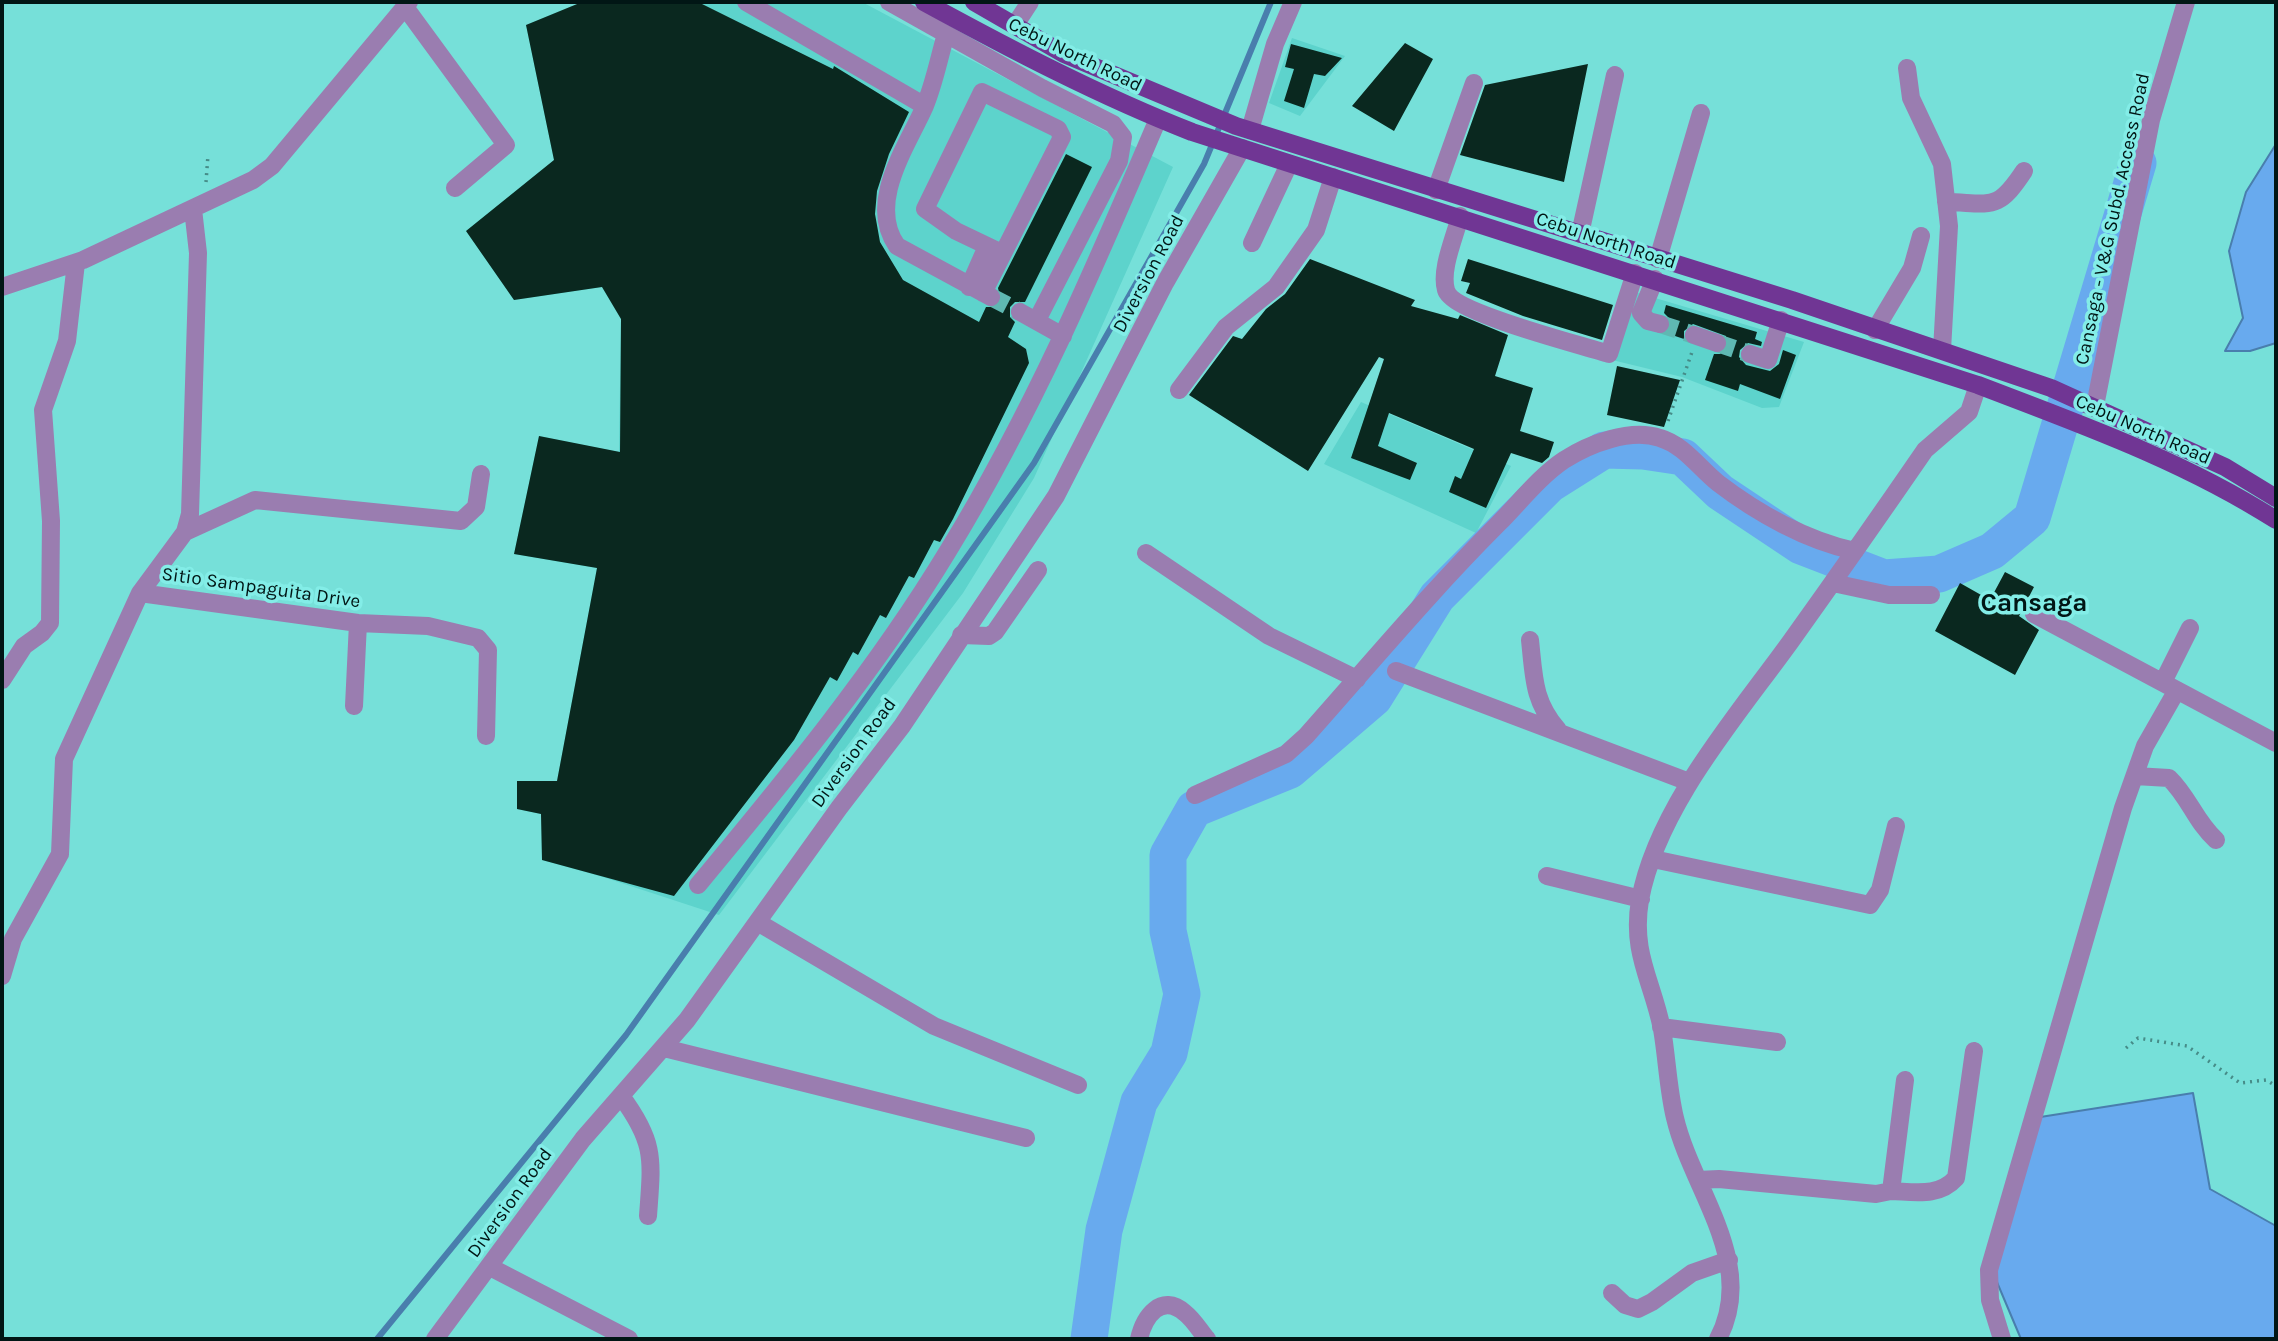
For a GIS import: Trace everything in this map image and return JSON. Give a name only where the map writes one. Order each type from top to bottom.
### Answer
[{"type":"main road","name":"Cebu North Road","points":[[924,2],[984,35],[1158,119],[1236,147],[1460,216],[1978,385],[2082,425],[2185,470],[2276,520]]},
{"type":"main road","name":"Cebu North Road","points":[[974,2],[1064,54],[1199,112],[1436,190],[1658,258],[2051,388],[2225,467],[2276,498]]},
{"type":"street","points":[[746,2],[925,106]]},
{"type":"street","points":[[890,2],[1113,124],[1123,137],[1119,161],[1037,320]]},
{"type":"street","points":[[1015,25],[1030,2]]},
{"type":"street","points":[[1243,128],[1293,2]]},
{"type":"street","name":"Cansaga - V&G Subd. Access Road","points":[[2093,405],[2151,120],[2186,2]]},
{"type":"street","points":[[2,287],[76,262],[253,180],[272,166],[407,4],[506,145],[455,188]]},
{"type":"street","points":[[946,34],[925,106],[901,154],[886,199],[885,219],[889,235],[897,246],[981,292],[995,249],[1055,162],[1062,132],[985,93],[979,94],[925,209],[947,225],[995,249]]},
{"type":"street","points":[[1907,68],[1911,98],[1942,164],[1949,226],[1942,350]]},
{"type":"street","points":[[1580,234],[1615,75]]},
{"type":"street","points":[[1436,190],[1474,83]]},
{"type":"street","points":[[1658,258],[1701,113]]},
{"type":"street","points":[[698,885],[776,791],[846,699],[947,553],[1035,398],[1158,119]]},
{"type":"street","name":"Diversion Road","points":[[435,1339],[583,1139],[664,1048],[902,726],[1056,496],[1236,147]]},
{"type":"street","points":[[1252,243],[1289,164]]},
{"type":"street","points":[[1946,202],[1997,201],[2008,195],[2024,171]]},
{"type":"street","points":[[1179,390],[1226,327],[1276,286],[1316,230],[1333,177]]},
{"type":"street","points":[[140,593],[186,533],[190,514],[198,253],[193,209]]},
{"type":"street","points":[[1460,216],[1447,268],[1445,287],[1448,295],[1458,304],[1503,321],[1609,354],[1635,273]]},
{"type":"street","points":[[1875,330],[1912,268],[1921,236]]},
{"type":"street","points":[[2,680],[24,646],[42,634],[50,623],[51,521],[43,410],[67,341],[76,262]]},
{"type":"street","points":[[1655,279],[1641,313],[1648,321],[1660,324]]},
{"type":"street","points":[[1020,312],[1063,336]]},
{"type":"street","points":[[1750,354],[1768,360],[1781,320]]},
{"type":"street","points":[[1695,336],[1717,343]]},
{"type":"street","points":[[1718,1339],[1725,1325],[1730,1290],[1729,1260],[1675,1119],[1661,1027],[1636,941],[1641,899],[1653,859],[1689,782],[1925,450],[1969,412],[1978,385]]},
{"type":"street","points":[[1195,795],[1286,754],[1357,679],[1461,561],[1562,461],[1586,448],[1629,435],[1662,438],[1681,449],[1731,492],[1768,515],[1829,545],[1853,553]]},
{"type":"street","points":[[186,533],[255,500],[461,521],[476,507],[481,474]]},
{"type":"street","points":[[1146,553],[1210,599],[1269,636],[1357,679]]},
{"type":"street","points":[[961,635],[989,636],[995,632],[1038,570]]},
{"type":"street","points":[[1835,579],[1889,595],[1931,595]]},
{"type":"street","name":"Sitio Sampaguita Drive","points":[[2,976],[13,939],[28,907],[60,854],[64,759],[140,593],[358,623],[428,626],[478,638],[488,650],[486,736]]},
{"type":"street","points":[[2034,614],[2276,743]]},
{"type":"street","points":[[354,706],[358,623]]},
{"type":"street","points":[[2002,1339],[1990,1300],[1989,1269],[2135,776],[2190,628]]},
{"type":"street","points":[[1530,640],[1537,699],[1558,730]]},
{"type":"street","points":[[1396,671],[1558,730],[1689,782]]},
{"type":"street","points":[[2135,776],[2169,778],[2179,788],[2200,826],[2216,840]]},
{"type":"street","points":[[1653,859],[1870,905],[1880,890],[1896,826]]},
{"type":"street","points":[[1547,876],[1641,899]]},
{"type":"street","points":[[759,923],[934,1026],[1078,1085]]},
{"type":"street","points":[[1661,1027],[1777,1042]]},
{"type":"street","points":[[664,1048],[1026,1138]]},
{"type":"street","points":[[1698,1180],[1719,1179],[1876,1194],[1891,1191],[1934,1192],[1946,1189],[1956,1178],[1974,1051]]},
{"type":"street","points":[[1891,1191],[1905,1080]]},
{"type":"street","points":[[621,1096],[639,1120],[652,1158],[648,1216]]},
{"type":"street","points":[[1612,1293],[1625,1305],[1638,1309],[1692,1273],[1729,1260]]},
{"type":"street","points":[[490,1267],[629,1339]]},
{"type":"street","points":[[1139,1339],[1144,1318],[1159,1307],[1171,1306],[1185,1312],[1207,1339]]},
{"type":"path","points":[[1662,438],[1695,336]]},
{"type":"path","points":[[2126,1048],[2138,1038],[2187,1046],[2240,1083],[2266,1080],[2276,1086]]},
{"type":"shaded area","points":[[582,2],[862,2],[1173,167],[1034,478],[963,593],[719,915],[542,860],[541,814],[517,809],[517,781],[557,781],[597,568],[514,554],[539,436],[619,452],[621,319],[602,287],[514,300],[466,231],[554,160],[526,25]]},
{"type":"shaded area","points":[[1292,38],[1345,56],[1300,116],[1269,103]]},
{"type":"shaded area","points":[[2276,144],[2276,343],[2250,351],[2225,351],[2243,318],[2229,251],[2246,192]]},
{"type":"shaded area","points":[[1628,290],[1804,342],[1779,407],[1762,408],[1682,377],[1608,359]]},
{"type":"shaded area","points":[[1361,402],[1511,466],[1476,533],[1324,464]]},
{"type":"shaded area","points":[[2193,1093],[2210,1189],[2276,1226],[2276,1339],[2021,1339],[1991,1268],[2034,1118]]},
{"type":"building","points":[[582,2],[698,2],[833,69],[834,66],[909,112],[889,154],[877,191],[875,214],[880,242],[903,280],[979,322],[986,307],[996,307],[1001,302],[998,288],[1066,154],[1092,167],[1025,302],[1015,302],[1010,307],[1010,317],[1015,322],[1008,337],[1026,349],[1029,363],[940,542],[934,540],[914,578],[909,576],[886,618],[880,615],[858,655],[853,652],[837,681],[830,677],[794,740],[674,896],[542,860],[541,814],[517,809],[517,781],[557,781],[597,568],[514,554],[539,436],[620,452],[621,319],[602,287],[514,300],[466,231],[554,160],[526,25]]},
{"type":"building","points":[[1405,43],[1433,59],[1394,131],[1352,106]]},
{"type":"building","points":[[1291,44],[1342,58],[1325,76],[1314,74],[1304,108],[1284,101],[1294,69],[1285,67]]},
{"type":"building","points":[[1588,64],[1564,182],[1460,155],[1485,85]]},
{"type":"building","points":[[1310,259],[1415,300],[1411,306],[1458,319],[1460,315],[1508,335],[1495,376],[1533,388],[1520,431],[1554,442],[1549,457],[1542,463],[1511,453],[1486,508],[1449,492],[1455,476],[1461,479],[1474,449],[1389,413],[1378,446],[1417,463],[1410,480],[1351,458],[1384,359],[1379,357],[1308,471],[1189,395],[1233,336],[1242,339],[1266,309],[1285,294]]},
{"type":"building","points":[[1468,259],[1613,305],[1602,340],[1523,316],[1466,293],[1470,283],[1461,281]]},
{"type":"building","points":[[1666,305],[1757,332],[1755,339],[1762,342],[1761,346],[1748,343],[1740,350],[1739,357],[1746,365],[1770,371],[1779,364],[1783,350],[1796,355],[1780,399],[1740,384],[1738,391],[1705,380],[1714,354],[1720,354],[1727,347],[1726,336],[1693,324],[1684,331],[1684,339],[1666,333],[1671,326],[1671,320],[1664,313]]},
{"type":"building","points":[[1617,366],[1680,380],[1664,427],[1607,415]]},
{"type":"building","points":[[2005,572],[2034,587],[2019,616],[2039,630],[2015,675],[1935,631],[1960,583],[1990,600]]},
{"type":"waterway","points":[[377,1339],[626,1035],[1034,463],[1204,164],[1271,2]]},
{"type":"waterway","points":[[1089,1339],[1104,1230],[1139,1102],[1169,1053],[1182,994],[1168,931],[1168,855],[1194,809],[1290,770],[1374,698],[1437,597],[1550,484],[1604,450],[1643,451],[1683,457],[1720,492],[1801,546],[1884,578],[1939,574],[1992,551],[2032,518],[2138,163]]},
{"type":"tunnel","points":[[991,297],[1020,312]]},
{"type":"tunnel","points":[[1660,324],[1694,335]]},
{"type":"tunnel","points":[[1717,343],[1750,354]]},
{"type":"district","name":"Cansaga","points":[[2034,604]]}]
